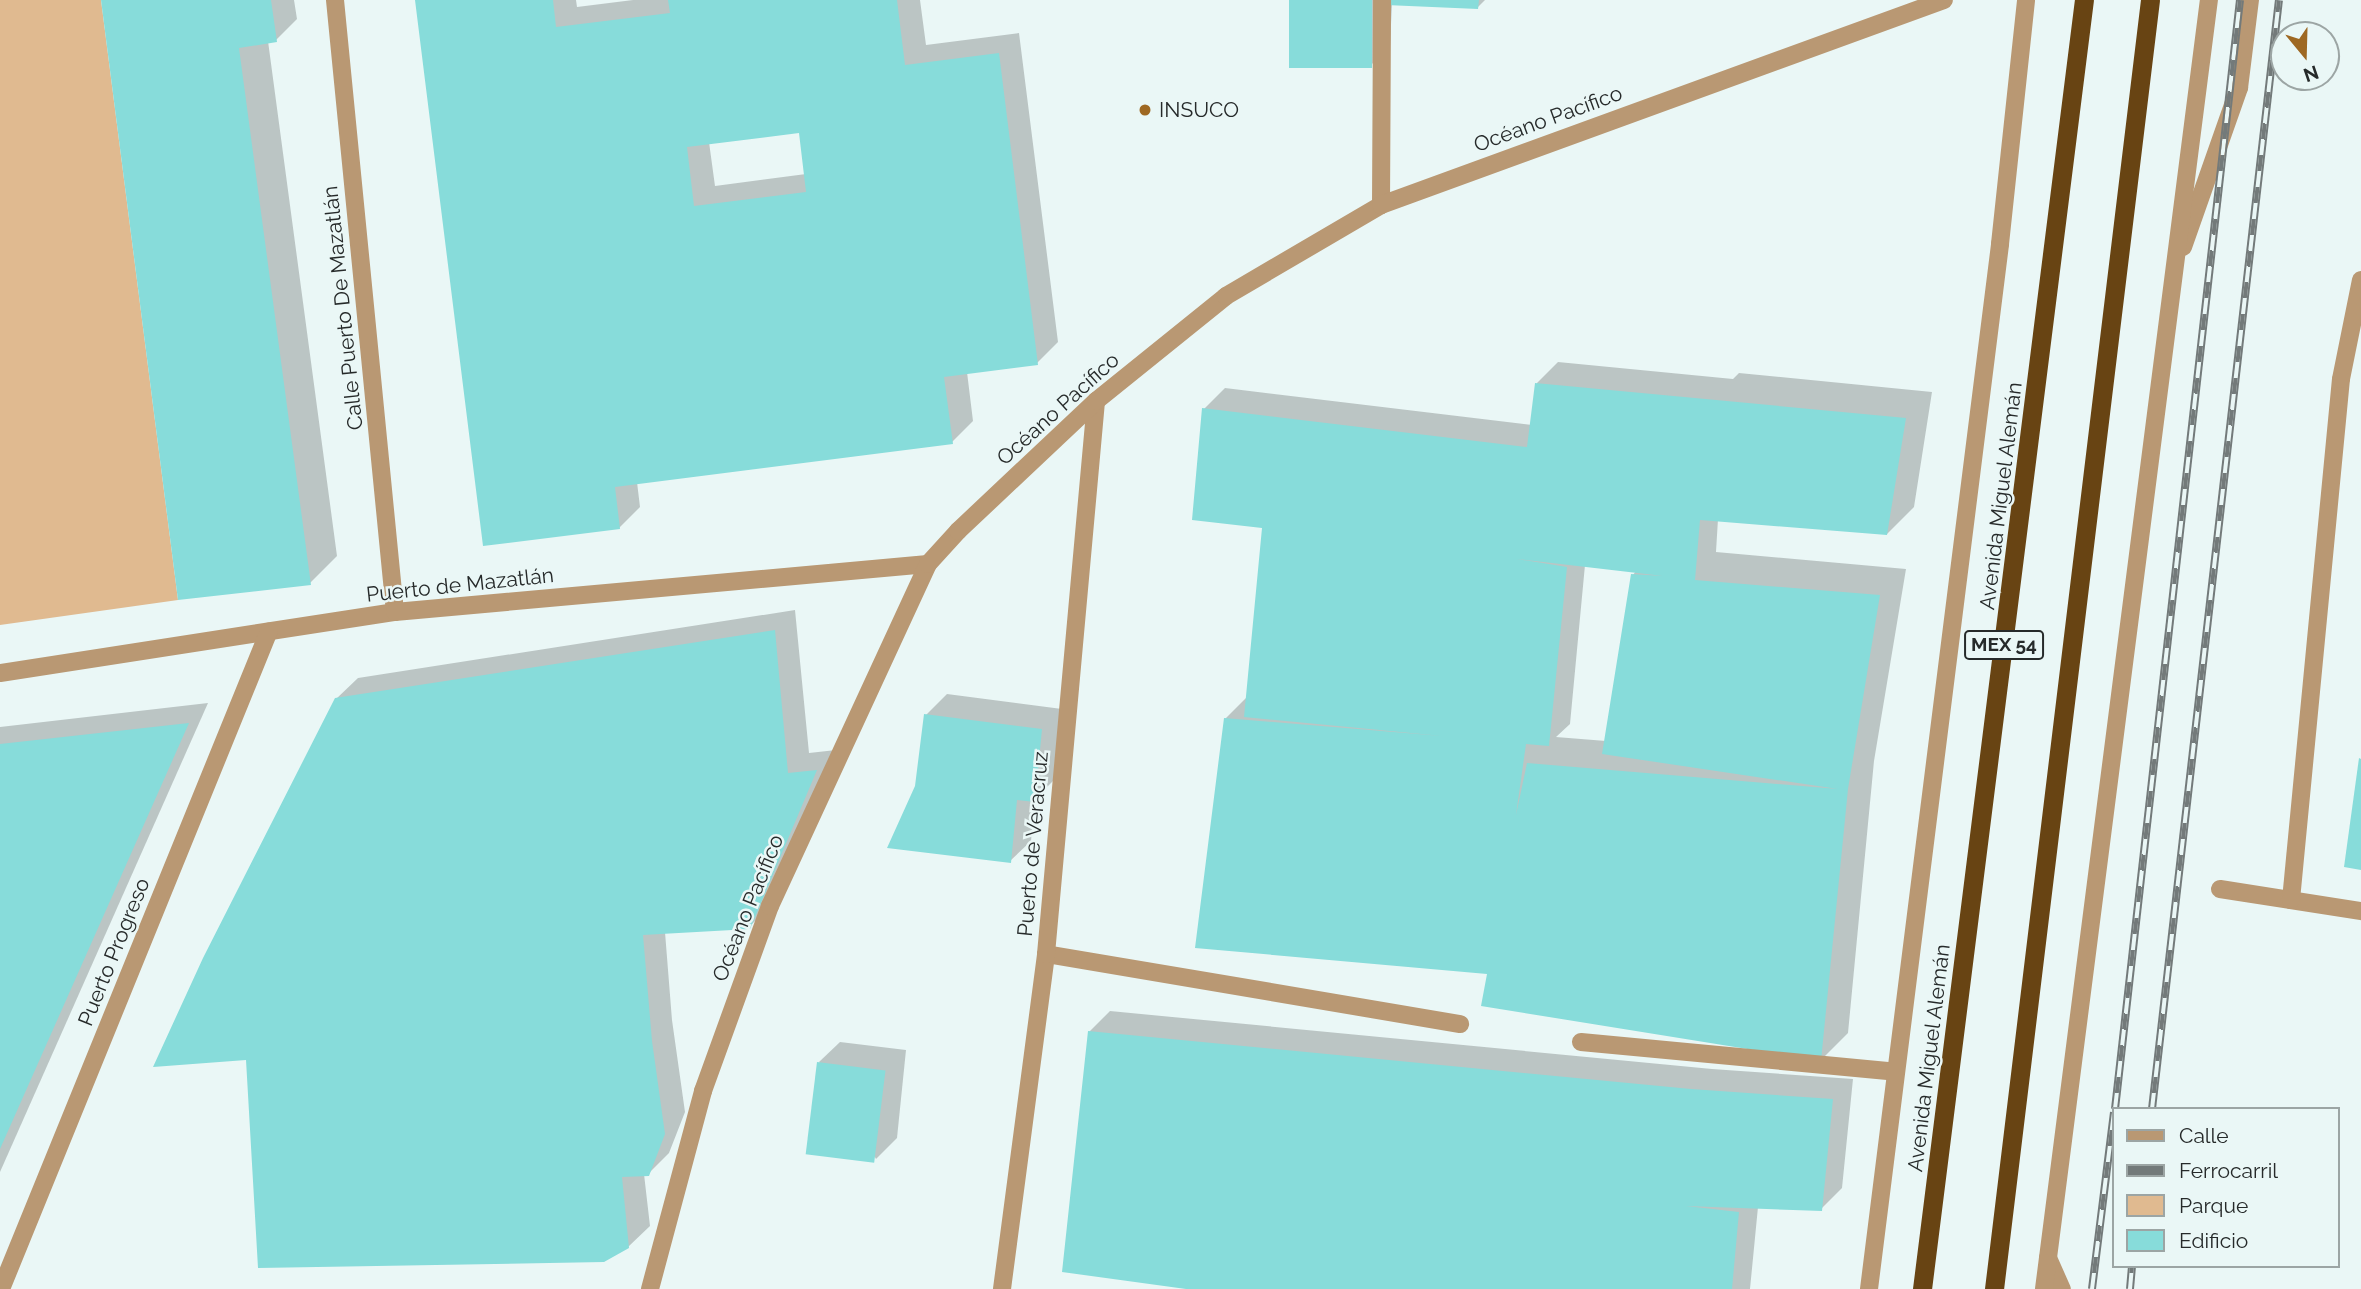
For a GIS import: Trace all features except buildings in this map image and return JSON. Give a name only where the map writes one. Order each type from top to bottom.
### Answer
[{"type":"highway","name":"Avenida Miguel Alemán","points":[[1922,1289],[2084,0]]},
{"type":"highway","name":"MEX 54","points":[[1994,1289],[2150,0]]},
{"type":"street","name":"Calle Puerto De Mazatlán","points":[[335,0],[396,612]]},
{"type":"street","points":[[1381,205],[1382,0]]},
{"type":"street","name":"Océano Pacífico","points":[[650,1289],[703,1091],[770,906],[928,564],[958,531],[1096,401],[1226,296],[1381,205],[1944,0]]},
{"type":"street","points":[[1869,1289],[2000,244],[2026,0]]},
{"type":"street","points":[[2044,1289],[2170,284],[2209,0]]},
{"type":"street","points":[[2170,284],[2239,88],[2250,0]]},
{"type":"street","points":[[2291,900],[2341,379],[2361,279]]},
{"type":"street","name":"Puerto de Veracruz","points":[[1002,1289],[1046,954],[1096,401]]},
{"type":"street","name":"Puerto de Mazatlán","points":[[0,673],[396,612],[928,564]]},
{"type":"street","name":"Puerto Progreso","points":[[1,1289],[269,631]]},
{"type":"street","points":[[2220,890],[2361,911]]},
{"type":"street","points":[[1046,954],[1460,1024]]},
{"type":"street","points":[[1581,1042],[1896,1072]]},
{"type":"street","points":[[2048,1258],[2062,1289]]},
{"type":"green space","points":[[0,0],[101,0],[178,600],[0,625]]},
{"type":"railway","points":[[2115,1107],[2240,0]]},
{"type":"railway","points":[[2152,1107],[2279,0]]},
{"type":"railway","points":[[2092,1289],[2112,1128]]},
{"type":"railway","points":[[2130,1289],[2132,1268]]},
{"type":"place","name":"INSUCO","points":[[1145,110]]}]
